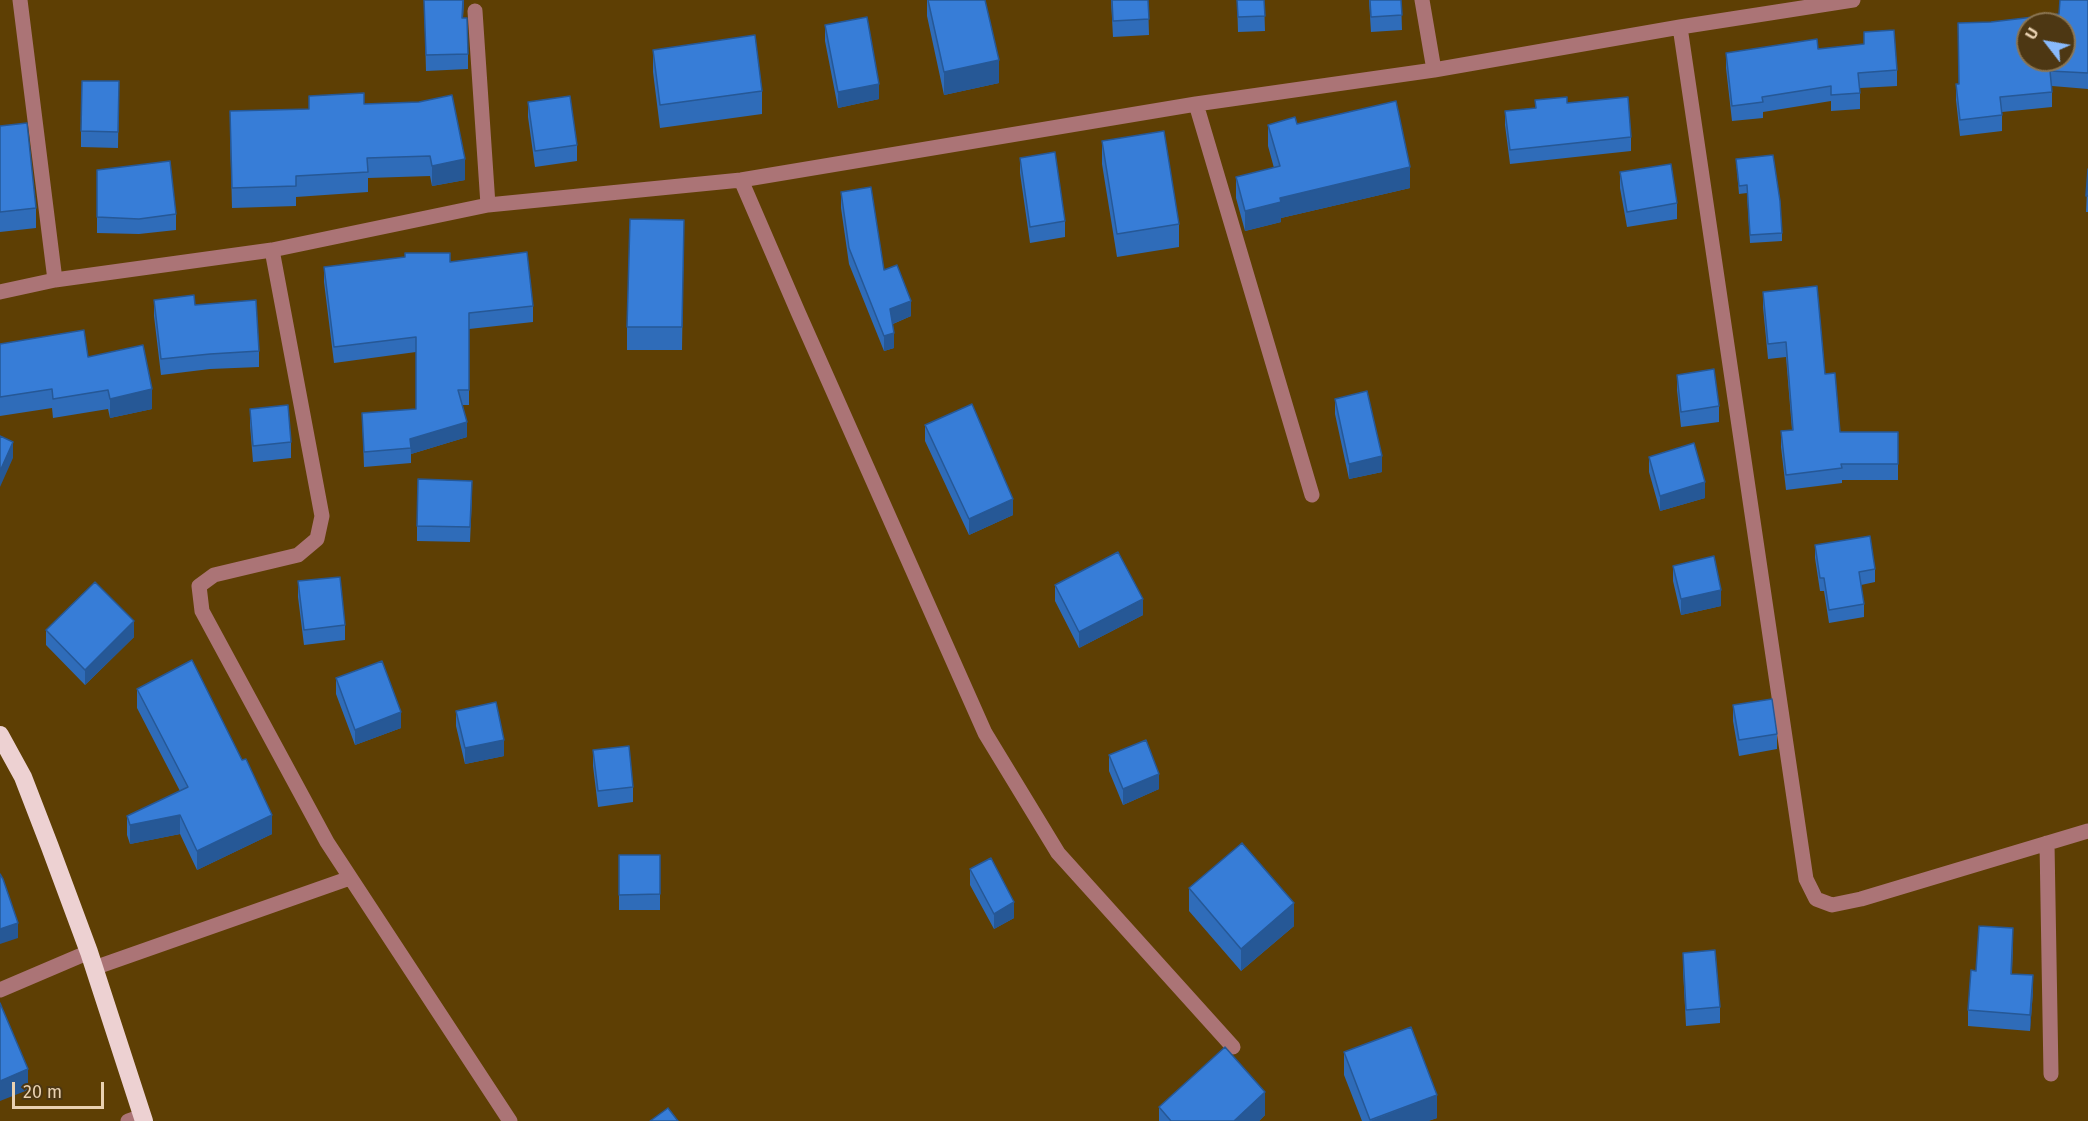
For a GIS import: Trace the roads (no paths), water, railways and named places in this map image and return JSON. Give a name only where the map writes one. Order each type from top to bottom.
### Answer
[{"type":"highway","points":[[0,735],[23,777],[91,960],[138,1119]]},
{"type":"street","points":[[20,0],[55,280]]},
{"type":"street","points":[[1422,0],[1434,70]]},
{"type":"street","points":[[0,292],[55,280],[272,250],[488,205],[741,180],[1196,104],[1434,70],[1680,27],[1853,0]]},
{"type":"street","points":[[475,11],[488,205]]},
{"type":"street","points":[[1680,27],[1806,879],[1816,899],[1832,904],[1861,899],[2088,831]]},
{"type":"street","points":[[1196,104],[1312,495]]},
{"type":"street","points":[[741,180],[984,733],[1058,853],[1233,1047]]},
{"type":"street","points":[[272,250],[322,516],[317,538],[298,555],[214,574],[199,586],[202,610],[327,842],[510,1121]]},
{"type":"street","points":[[2048,843],[2051,1074]]},
{"type":"street","points":[[0,990],[350,878]]}]
